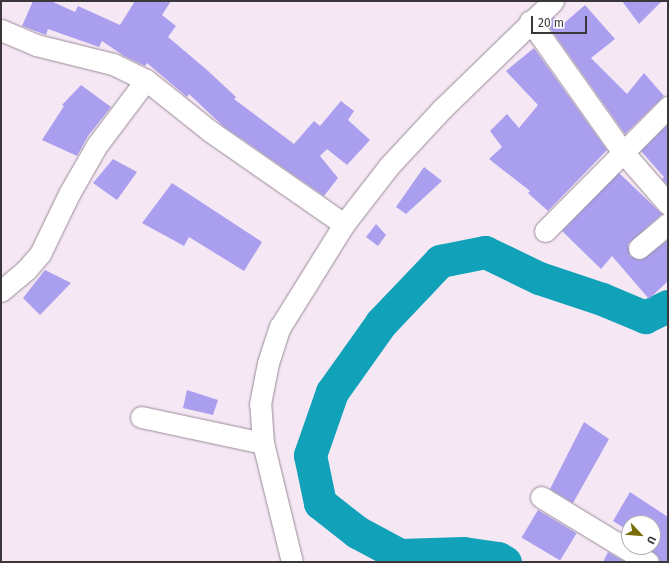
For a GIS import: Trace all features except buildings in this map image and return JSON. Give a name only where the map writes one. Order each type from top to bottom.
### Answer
[{"type":"street","points":[[292,562],[263,443],[260,404],[268,363],[280,327],[344,224],[389,166],[442,109],[530,21],[553,1]]},
{"type":"street","points":[[530,21],[622,152],[668,204]]},
{"type":"street","points":[[1,30],[36,45],[113,64],[146,80],[210,131],[344,224]]},
{"type":"street","points":[[1,291],[26,270],[40,254],[69,194],[97,145],[146,80]]},
{"type":"street","points":[[545,231],[668,107]]},
{"type":"street","points":[[640,248],[668,224]]},
{"type":"street","points":[[141,416],[263,443]]},
{"type":"street","points":[[541,496],[648,562]]},
{"type":"waterway","points":[[505,562],[498,558],[463,553],[400,555],[357,532],[320,503],[310,455],[332,392],[381,323],[440,261],[485,252],[539,278],[602,299],[645,317],[668,306]]}]
